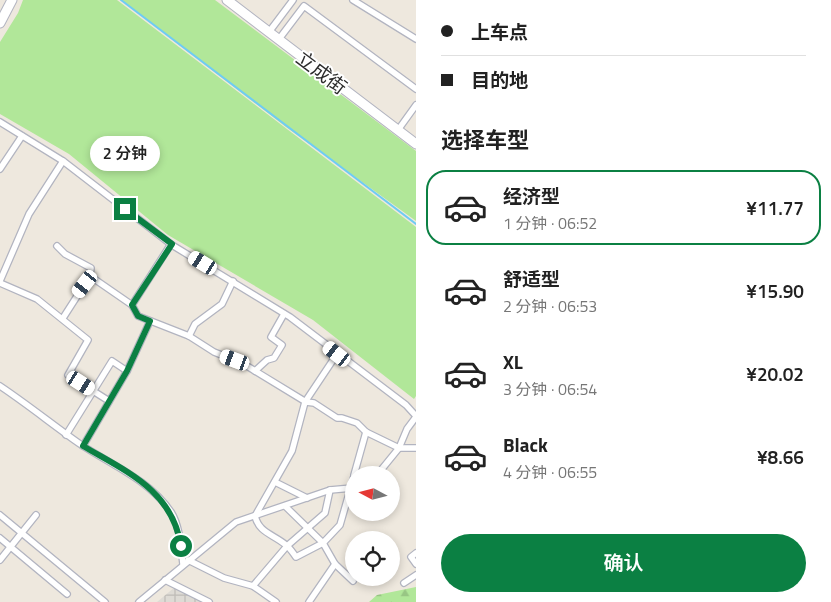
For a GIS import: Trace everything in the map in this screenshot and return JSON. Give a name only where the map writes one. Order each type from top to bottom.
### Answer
[{"type":"street","points":[[0,23],[12,0]]},
{"type":"street","name":"立成街","points":[[227,0],[416,144]]},
{"type":"street","points":[[269,32],[293,0]]},
{"type":"street","points":[[353,0],[416,39]]},
{"type":"street","points":[[279,39],[304,6],[416,89]]},
{"type":"street","points":[[398,130],[416,105]]},
{"type":"street","points":[[0,122],[63,161],[172,244],[284,314],[399,400],[416,416],[398,448],[384,466]]},
{"type":"street","points":[[0,169],[22,136]]},
{"type":"street","points":[[63,161],[29,214],[0,282],[37,299],[88,340],[68,375],[109,401]]},
{"type":"street","points":[[132,305],[172,244]]},
{"type":"street","points":[[57,246],[65,254],[91,268],[90,276],[63,318]]},
{"type":"street","points":[[90,276],[132,305],[138,316],[189,336],[214,352],[235,360],[255,371],[304,402],[314,403],[337,418],[357,423],[366,432],[398,448],[415,446]]},
{"type":"street","points":[[189,336],[195,324],[222,304],[233,281]]},
{"type":"street","points":[[255,371],[267,360],[274,358],[282,345],[271,337],[284,314]]},
{"type":"street","points":[[83,446],[127,371],[150,321]]},
{"type":"street","points":[[255,516],[292,451],[304,402],[337,354]]},
{"type":"street","points":[[66,434],[112,362],[127,371]]},
{"type":"street","points":[[0,386],[83,446],[139,479],[157,495],[172,514],[186,562]]},
{"type":"street","points":[[357,466],[366,432]]},
{"type":"street","points":[[275,482],[307,498]]},
{"type":"street","points":[[138,602],[236,522],[330,490],[345,489]]},
{"type":"street","points":[[253,586],[287,546],[325,513],[330,490]]},
{"type":"street","points":[[285,506],[323,543],[334,564],[345,574]]},
{"type":"street","points":[[255,516],[261,530],[287,546],[296,557],[323,543],[340,525],[345,510]]},
{"type":"street","points":[[0,515],[104,602]]},
{"type":"street","points":[[0,560],[36,515]]},
{"type":"street","points":[[0,538],[67,594]]},
{"type":"street","points":[[416,553],[411,557],[416,564]]},
{"type":"street","points":[[186,562],[224,578],[253,586],[276,602]]},
{"type":"street","points":[[308,602],[334,564]]},
{"type":"street","points":[[404,583],[416,575]]},
{"type":"street","points":[[165,580],[209,602]]},
{"type":"green space","points":[[23,0],[117,0],[416,227],[416,396],[414,399],[313,320],[168,235],[69,154],[0,114],[0,42],[18,13]]},
{"type":"green space","points":[[121,0],[215,0],[416,151],[416,221],[286,127]]},
{"type":"green space","points":[[416,587],[416,602],[369,602],[377,595]]},
{"type":"shaded area","points":[[175,587],[205,602],[157,602]]},
{"type":"waterway","points":[[121,0],[416,224]]},
{"type":"route","points":[[125,209],[172,244],[132,305],[138,316],[150,321],[127,371],[83,446],[139,479],[157,495],[172,514],[181,546]]}]
